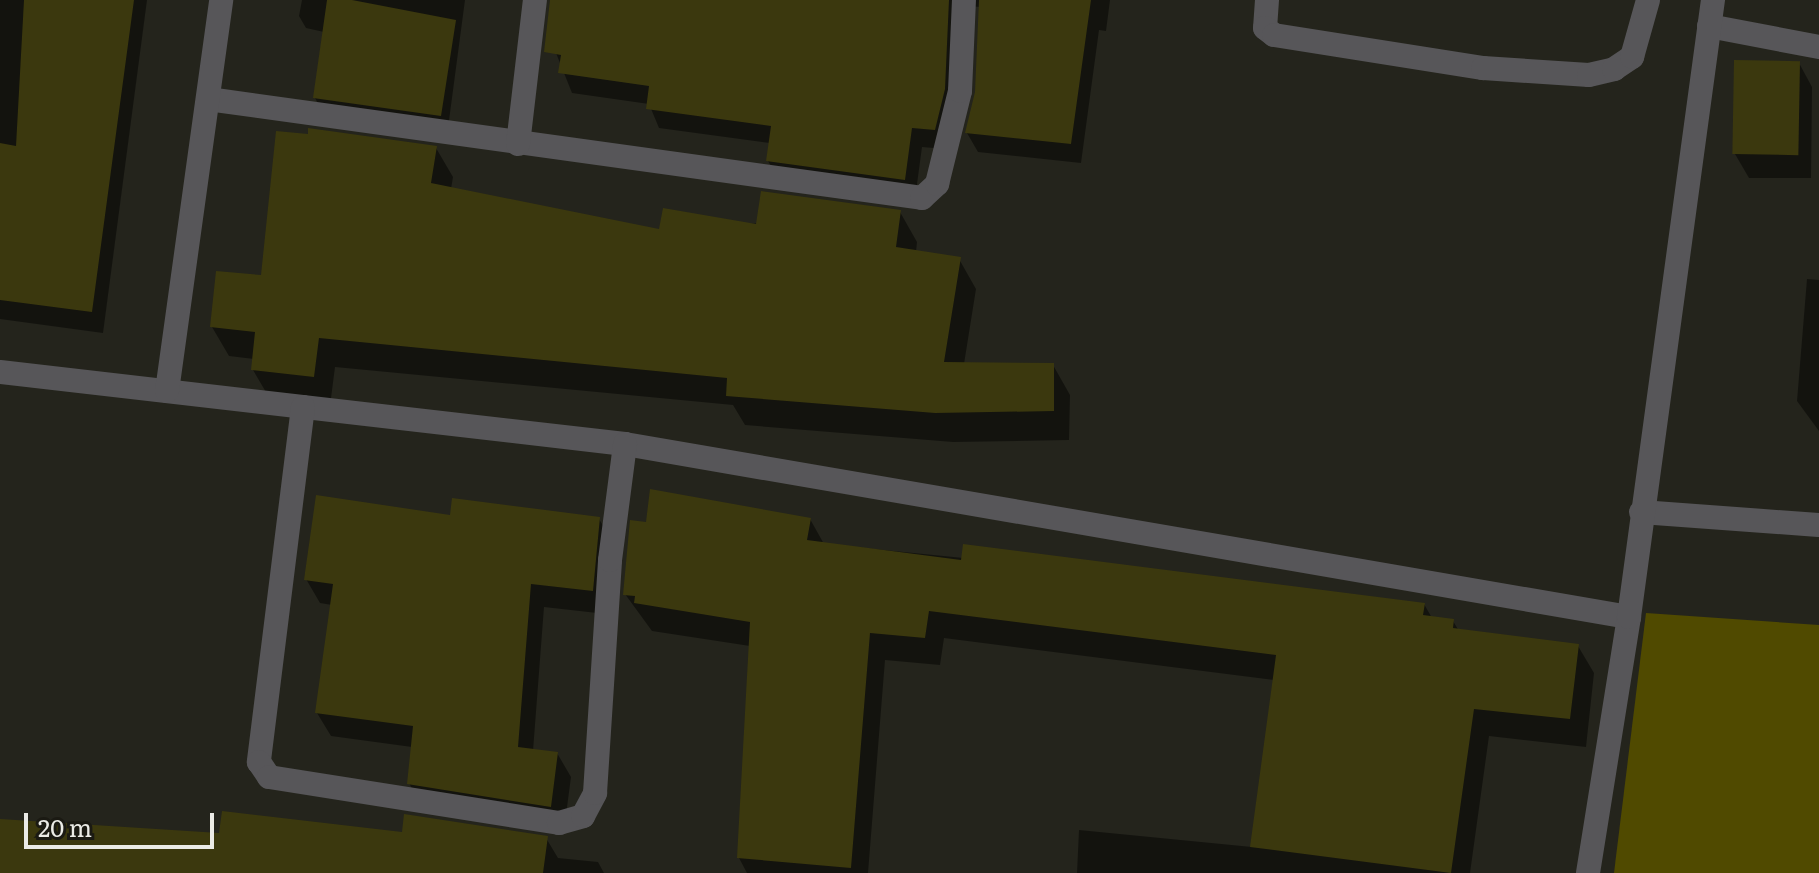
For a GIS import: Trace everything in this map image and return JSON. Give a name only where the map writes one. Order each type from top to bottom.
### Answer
[{"type":"street","points":[[167,391],[221,0]]},
{"type":"street","points":[[518,144],[535,0]]},
{"type":"street","points":[[208,99],[922,198],[937,184],[960,91],[964,0]]},
{"type":"street","points":[[1267,0],[1265,28],[1274,35],[1483,68],[1589,75],[1614,69],[1632,57],[1648,0]]},
{"type":"street","points":[[1588,873],[1629,617],[1713,0]]},
{"type":"street","points":[[1709,26],[1819,47]]},
{"type":"street","points":[[0,372],[625,444],[1629,617]]},
{"type":"street","points":[[303,407],[259,762],[269,777],[559,823],[583,816],[595,793],[610,560],[625,444]]},
{"type":"street","points":[[1641,512],[1819,525]]},
{"type":"shaded area","points":[[1646,613],[1819,625],[1819,873],[1614,873]]},
{"type":"building","points":[[24,0],[134,0],[92,312],[0,300],[0,143],[16,146]]},
{"type":"building","points":[[327,0],[352,0],[456,20],[441,116],[313,98]]},
{"type":"building","points":[[550,0],[949,0],[945,89],[935,130],[912,128],[905,180],[766,161],[771,126],[646,109],[649,86],[558,73],[561,55],[544,52]]},
{"type":"building","points":[[979,0],[1091,0],[1071,144],[965,133],[975,92]]},
{"type":"building","points":[[1734,60],[1800,61],[1798,155],[1732,154]]},
{"type":"building","points":[[308,128],[437,146],[431,183],[659,229],[663,208],[756,224],[761,191],[901,210],[896,247],[961,257],[944,362],[1054,363],[1054,411],[935,413],[726,396],[727,378],[319,338],[314,377],[251,370],[255,332],[210,327],[216,271],[261,275],[276,131],[308,134]]},
{"type":"building","points":[[650,489],[811,518],[807,540],[961,560],[963,544],[1425,603],[1423,615],[1454,619],[1453,628],[1579,644],[1570,719],[1474,709],[1451,873],[1250,847],[1276,655],[929,611],[925,638],[870,633],[851,868],[737,858],[750,622],[634,603],[635,596],[623,595],[630,520],[646,522]]},
{"type":"building","points":[[316,495],[450,515],[452,498],[600,517],[593,591],[531,584],[518,747],[558,752],[551,807],[407,784],[413,726],[315,713],[333,584],[304,580]]},
{"type":"building","points":[[222,811],[402,832],[404,814],[548,836],[543,873],[0,873],[0,819],[219,833]]}]
